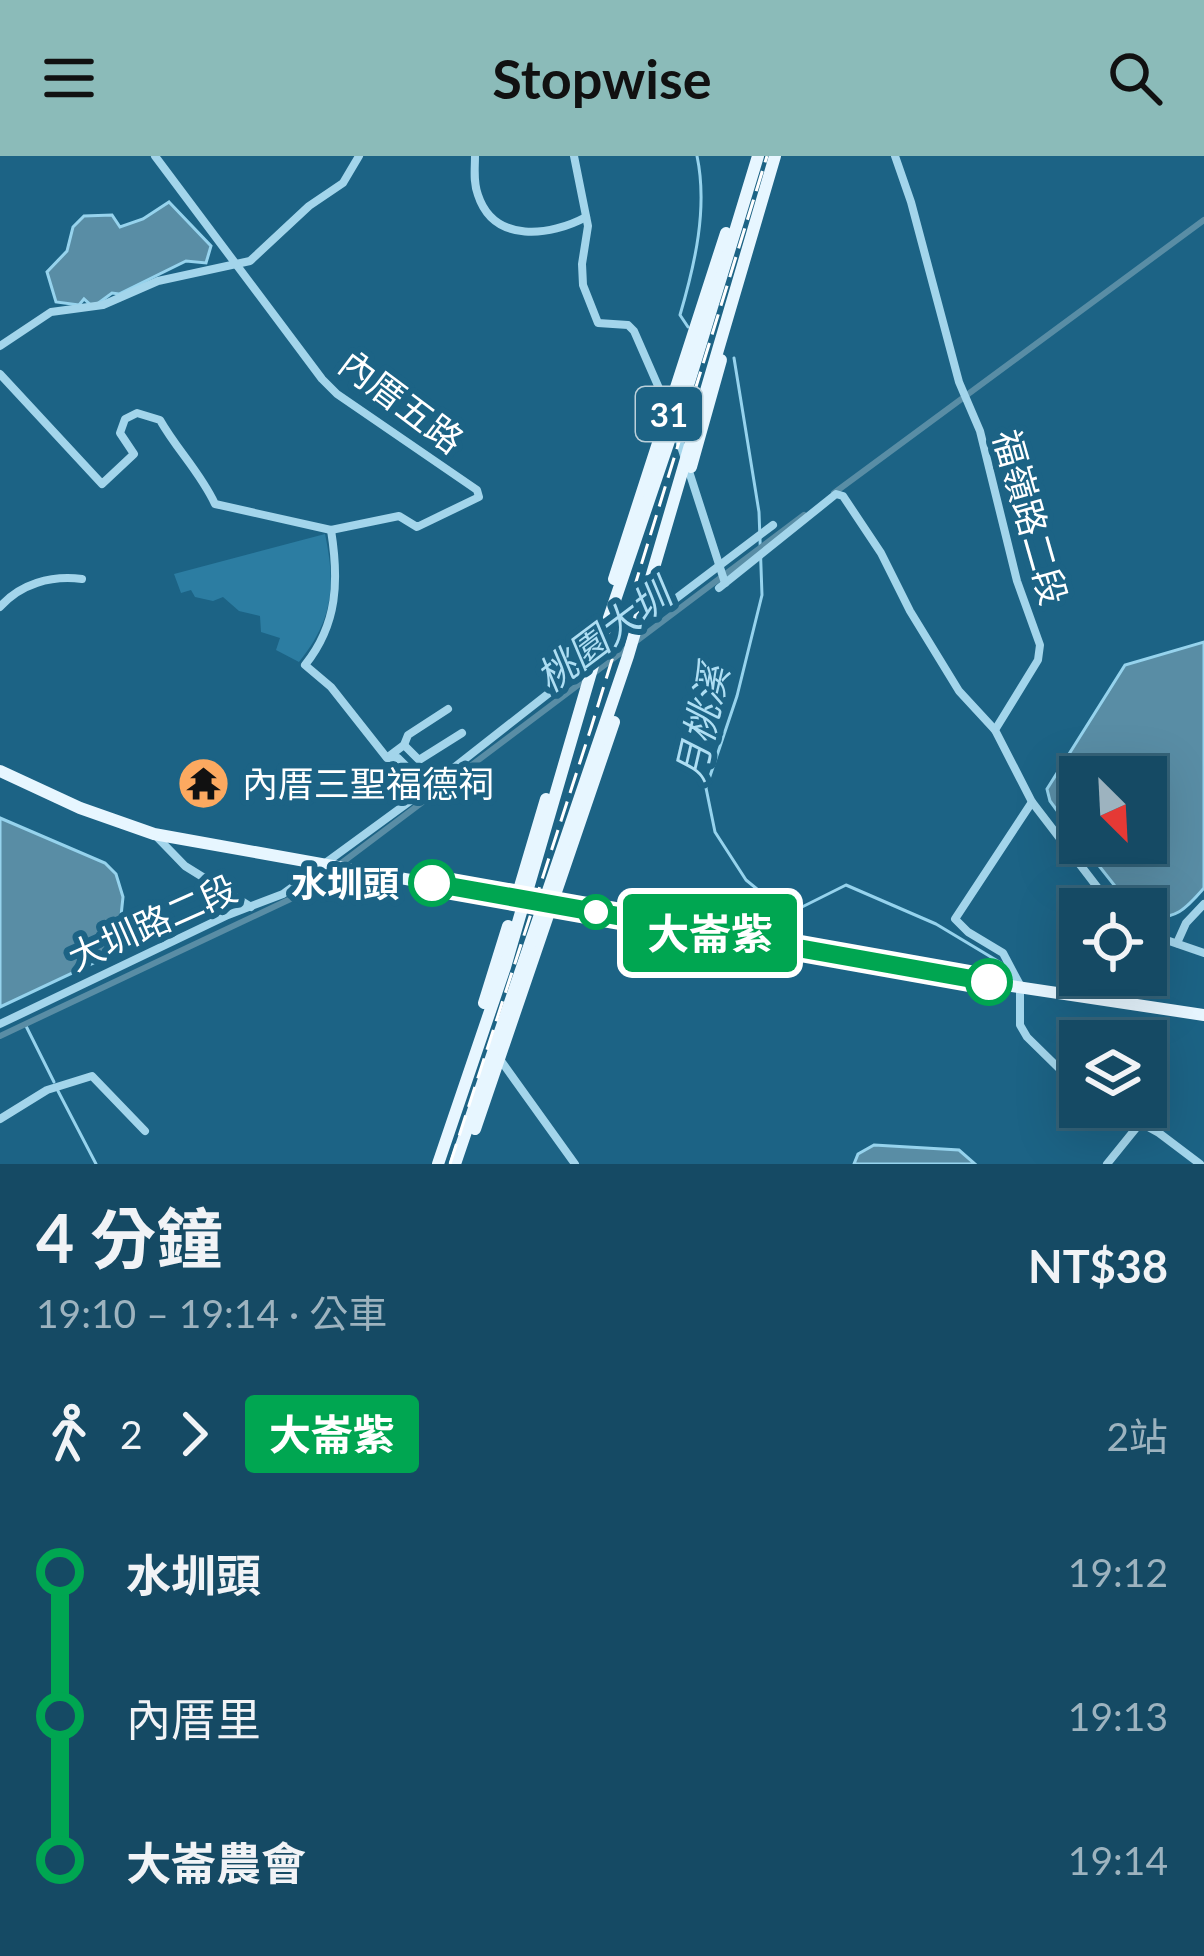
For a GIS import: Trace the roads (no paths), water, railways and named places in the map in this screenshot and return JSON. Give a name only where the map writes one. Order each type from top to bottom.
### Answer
[{"type":"main road","name":"31","points":[[435,1164],[648,474],[672,418],[741,212],[754,156]]},
{"type":"main road","name":"31","points":[[586,674],[645,511],[720,252],[754,156]]},
{"type":"main road","name":"31","points":[[459,1164],[640,634],[679,511],[727,310],[779,156]]},
{"type":"main road","name":"31","points":[[640,634],[664,535],[779,156]]},
{"type":"main road","points":[[720,252],[741,212]]},
{"type":"main road","points":[[726,342],[727,310]]},
{"type":"main road","points":[[645,511],[648,474]]},
{"type":"main road","points":[[664,535],[679,511]]},
{"type":"main road","points":[[0,771],[80,808],[154,834],[945,976],[1204,1015]]},
{"type":"main road","name":"31","points":[[459,1164],[499,1058],[547,904]]},
{"type":"street","name":"內厝五路","points":[[155,156],[241,275],[337,394],[477,490],[479,496],[422,526],[399,515],[331,530]]},
{"type":"street","points":[[0,346],[51,312],[103,305],[158,281],[250,261],[309,206],[343,183],[359,156]]},
{"type":"street","points":[[475,156],[478,196],[484,209],[505,226],[524,233],[555,232],[586,217]]},
{"type":"street","points":[[574,156],[586,217],[583,285],[598,323],[634,331],[672,418],[723,584],[836,494],[846,498],[959,691],[995,730],[1032,802],[1098,888]]},
{"type":"street","name":"福嶺路二段","points":[[895,156],[960,384],[980,431],[1017,581],[1040,645],[1038,660],[995,730]]},
{"type":"street","points":[[0,374],[101,484],[134,454],[120,433],[121,425],[137,413],[145,414],[160,420],[172,444],[200,472],[215,505],[331,530],[337,568],[334,606],[324,637],[304,665],[331,687],[387,758]]},
{"type":"street","points":[[640,634],[670,603],[773,525]]},
{"type":"street","points":[[0,607],[25,586],[82,579]]},
{"type":"street","name":"大圳路二段","points":[[0,1024],[283,894],[586,674]]},
{"type":"street","points":[[387,758],[404,745],[408,735],[448,710]]},
{"type":"street","points":[[404,745],[419,760],[462,733]]},
{"type":"street","points":[[387,758],[398,758],[428,788]]},
{"type":"street","points":[[1032,802],[955,914],[958,925],[1003,953],[1020,985],[1020,1025],[1059,1068]]},
{"type":"street","points":[[154,834],[185,866],[251,908]]},
{"type":"street","points":[[1177,943],[1186,922],[1204,904]]},
{"type":"street","points":[[1167,940],[1204,953]]},
{"type":"street","points":[[499,1058],[575,1164]]},
{"type":"street","points":[[0,1119],[56,1087],[92,1076],[145,1131]]},
{"type":"street","points":[[1107,1164],[1136,1128]]},
{"type":"street","points":[[1149,1128],[1200,1164]]},
{"type":"waterway","name":"月桃溪","points":[[688,327],[680,315],[700,216],[697,156]]},
{"type":"waterway","name":"桃園大圳","points":[[834,493],[1204,220]]},
{"type":"waterway","name":"月桃溪","points":[[734,358],[759,512],[762,595],[737,696],[706,788],[715,832],[746,880],[778,906],[800,908],[846,885],[936,924],[1001,963]]},
{"type":"waterway","name":"桃園大圳","points":[[0,1036],[299,895],[804,515]]},
{"type":"waterway","points":[[25,1024],[54,1082]]},
{"type":"waterway","points":[[58,1091],[96,1164]]},
{"type":"railway","points":[[450,1164],[591,728],[767,156]]},
{"type":"place","name":"內厝三聖福德祠","points":[[203,783]]},
{"type":"place","name":"水圳頭","points":[[432,883]]}]
